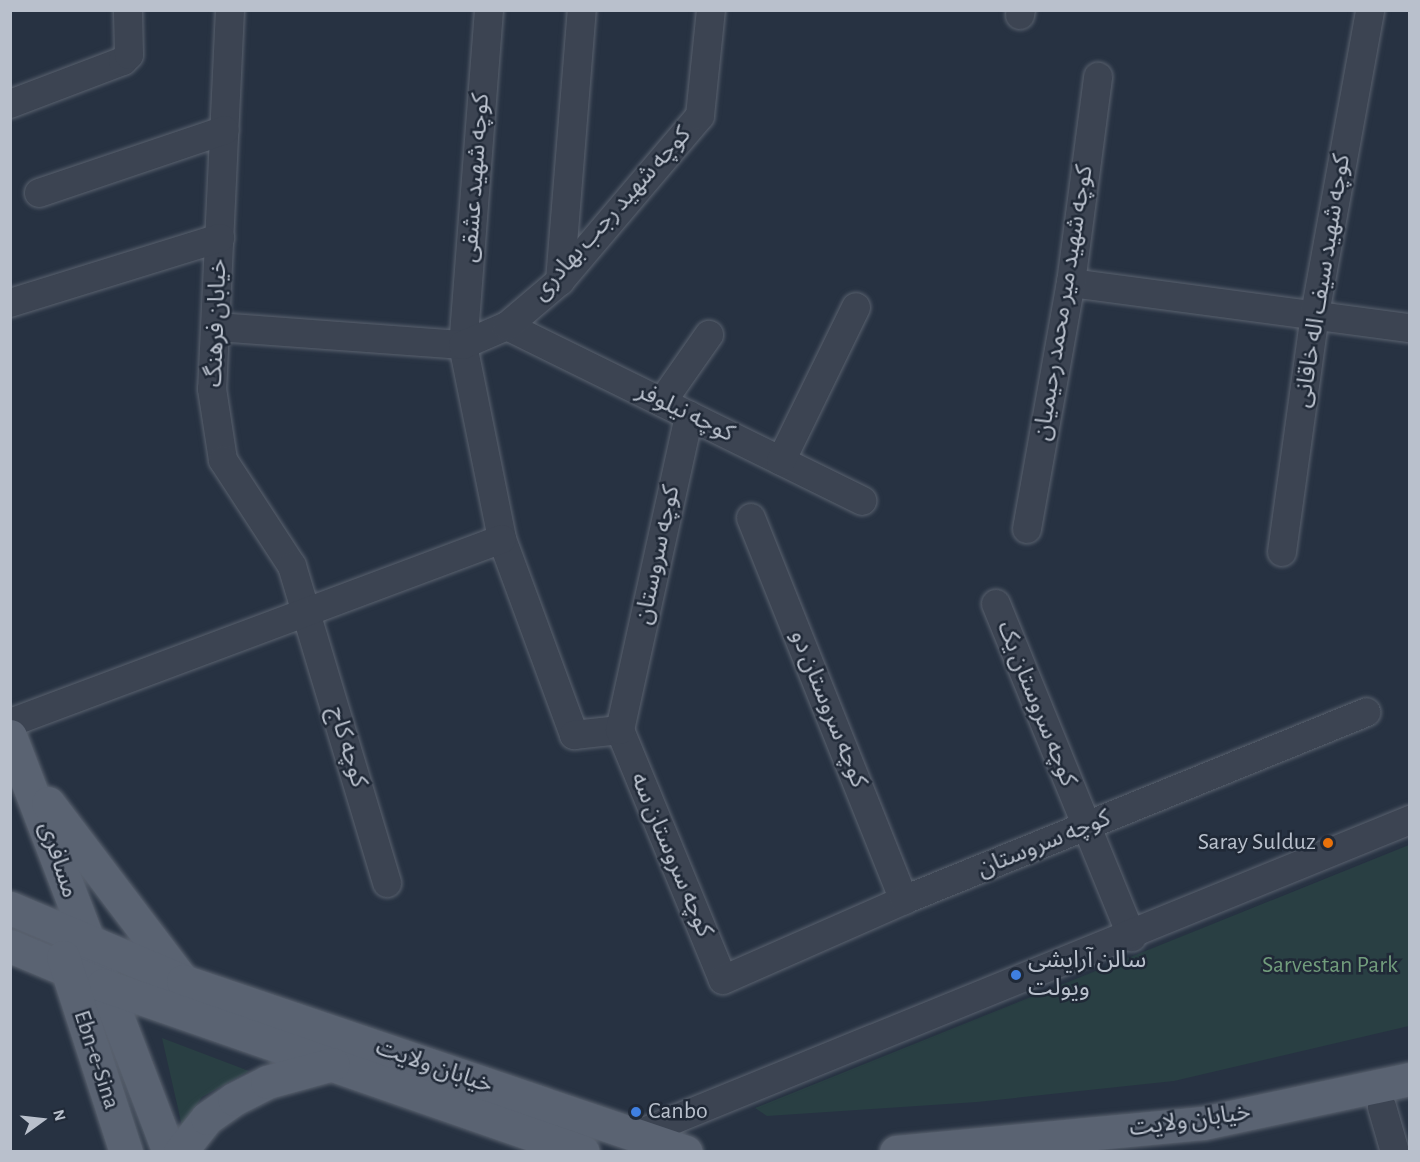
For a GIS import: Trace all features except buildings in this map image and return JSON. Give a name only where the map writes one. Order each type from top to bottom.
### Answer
[{"type":"main road","name":"مسافری","points":[[10,736],[66,969]]},
{"type":"main road","name":"مسافری","points":[[19,778],[87,940],[103,985]]},
{"type":"main road","points":[[19,778],[183,981]]},
{"type":"main road","name":"خیابان ولایت","points":[[10,908],[183,981],[686,1152]]},
{"type":"main road","name":"خیابان ولایت","points":[[10,946],[103,985],[575,1150]]},
{"type":"main road","name":"Ebn-e-Sina","points":[[66,969],[126,1152]]},
{"type":"main road","name":"Ebn-e-Sina","points":[[103,985],[169,1152]]},
{"type":"main road","points":[[180,1152],[207,1118],[234,1099],[267,1082],[333,1064]]},
{"type":"main road","name":"خیابان ولایت","points":[[896,1152],[1203,1123],[1410,1078]]},
{"type":"main road","name":"خیابان ولایت","points":[[1128,1152],[1396,1104]]},
{"type":"street","points":[[10,104],[123,61],[129,55],[129,10]]},
{"type":"street","name":"خیابان فرهنگ","points":[[230,10],[217,327],[212,389],[222,460],[292,566],[306,612]]},
{"type":"street","name":"کوچه شهید عشقی","points":[[489,10],[463,345],[502,539],[574,735],[620,730]]},
{"type":"street","points":[[560,281],[582,10]]},
{"type":"street","name":"کوچه شهید رجب بهادری","points":[[463,345],[507,326],[560,281],[700,116],[711,10]]},
{"type":"street","name":"کوچه شهید سیف اله خاقانی","points":[[1282,552],[1314,314],[1370,10]]},
{"type":"street","name":"کوچه شهید میر محمد رحیمیان","points":[[1027,529],[1071,283],[1098,77]]},
{"type":"street","points":[[39,193],[225,130]]},
{"type":"street","points":[[10,303],[220,238]]},
{"type":"street","points":[[1071,283],[1410,328]]},
{"type":"street","points":[[781,461],[856,307]]},
{"type":"street","name":"کوچه نیلوفر","points":[[507,326],[862,501]]},
{"type":"street","points":[[217,327],[463,345]]},
{"type":"street","points":[[662,402],[709,335]]},
{"type":"street","name":"کوچه سروستان","points":[[620,730],[689,415]]},
{"type":"street","name":"کوچه سروستان دو","points":[[751,518],[904,900]]},
{"type":"street","points":[[10,723],[502,539]]},
{"type":"street","name":"کوچه سروستان یک","points":[[996,604],[1132,937]]},
{"type":"street","name":"کوچه کاج","points":[[306,612],[387,883]]},
{"type":"street","name":"کوچه سروستان","points":[[723,980],[904,900],[1366,712]]},
{"type":"street","name":"کوچه سروستان سه","points":[[620,730],[723,980]]},
{"type":"street","points":[[634,1136],[1132,937],[1410,820]]},
{"type":"street","points":[[1395,1152],[1396,1104]]},
{"type":"green space","name":"Sarvestan Park","points":[[1409,845],[1409,1026],[1174,1081],[977,1102],[767,1116],[755,1108]]},
{"type":"green space","points":[[162,1038],[249,1071],[202,1097],[182,1126]]},
{"type":"place","name":"Saray Sulduz","points":[[1328,843]]},
{"type":"place","name":"سالن آرایشی ویولت","points":[[1016,975]]},
{"type":"place","name":"Canbo","points":[[636,1112]]}]
